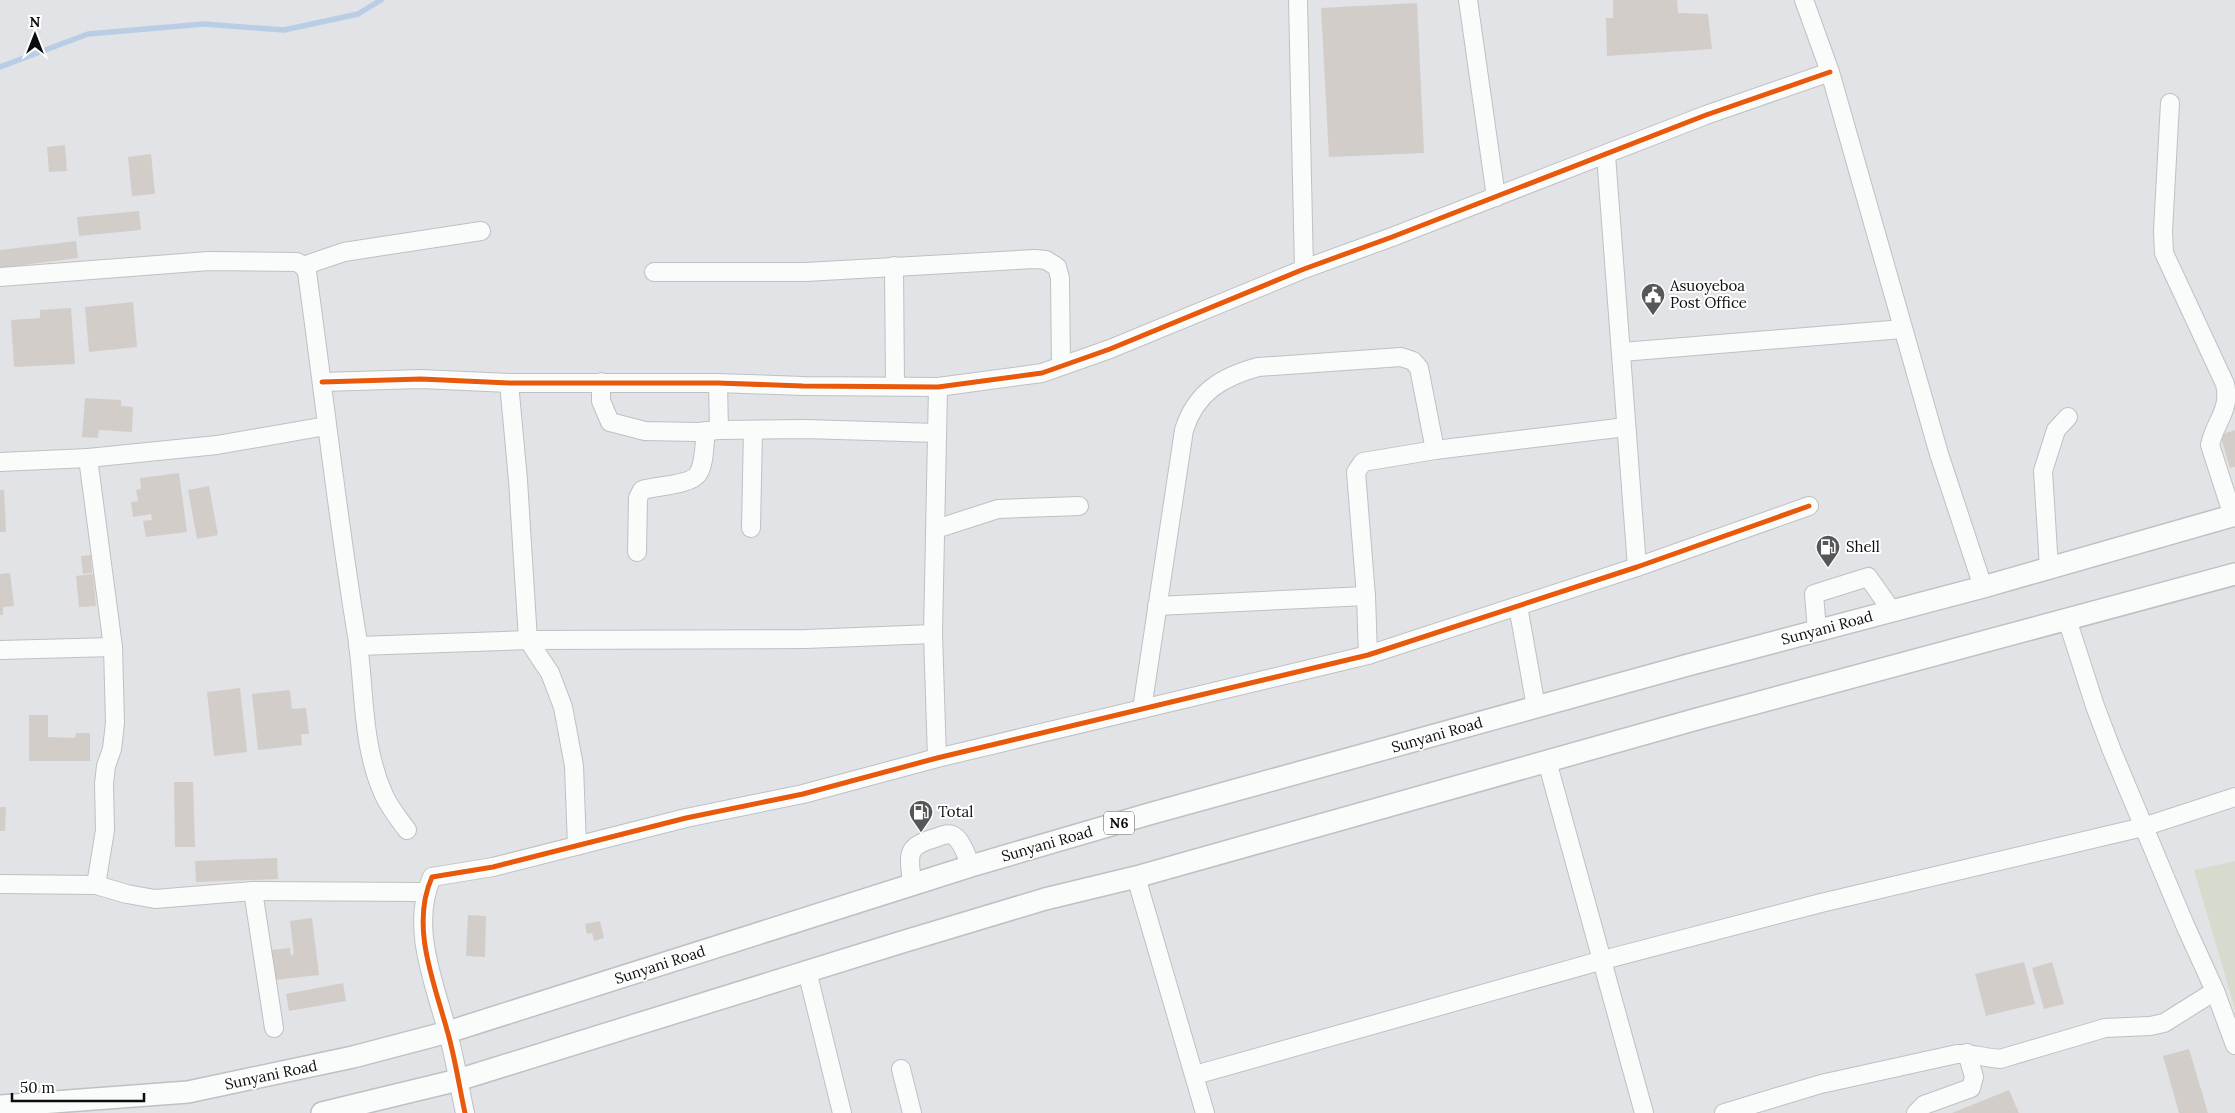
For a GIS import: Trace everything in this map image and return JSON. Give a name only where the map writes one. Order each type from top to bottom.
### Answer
[{"type":"main road","name":"Sunyani Road","points":[[0,1106],[188,1092],[353,1057],[448,1032],[971,866],[1149,814],[2049,568],[2234,515]]},
{"type":"main road","points":[[322,1113],[458,1080],[807,971],[1045,900],[1697,719],[2235,574]]},
{"type":"street","points":[[1298,0],[1304,269]]},
{"type":"street","points":[[1468,0],[1496,198]]},
{"type":"street","points":[[1804,0],[1830,72],[1939,454],[1983,586]]},
{"type":"street","points":[[322,382],[421,379],[509,383],[718,383],[938,387],[1042,373],[1110,349],[1304,269],[1496,198],[1706,114],[1830,72]]},
{"type":"street","points":[[2170,103],[2163,231],[2164,253],[2225,384],[2228,396],[2225,411],[2212,434],[2210,445],[2234,515]]},
{"type":"street","points":[[1606,155],[1637,567]]},
{"type":"street","points":[[303,266],[344,252],[481,231]]},
{"type":"street","points":[[654,272],[806,272],[894,266],[1046,260],[1057,267],[1060,278],[1061,366]]},
{"type":"street","points":[[0,277],[209,261],[296,262],[303,266],[306,272],[322,382],[326,426],[358,646],[368,751],[384,796],[407,830]]},
{"type":"street","points":[[894,266],[895,386]]},
{"type":"street","points":[[1622,352],[1903,329]]},
{"type":"street","points":[[1142,709],[1184,430],[1190,412],[1196,402],[1224,379],[1236,373],[1258,367],[1401,357],[1413,361],[1419,368],[1435,450]]},
{"type":"street","points":[[600,382],[600,401],[610,422],[645,431],[805,429],[937,433]]},
{"type":"street","points":[[509,383],[518,480],[528,640],[550,673],[564,707],[574,766],[577,846]]},
{"type":"street","points":[[637,552],[638,498],[642,490],[690,481],[698,475],[712,430],[718,383]]},
{"type":"street","points":[[937,758],[933,634],[938,387]]},
{"type":"street","points":[[2049,568],[2043,471],[2056,430],[2068,417]]},
{"type":"street","points":[[0,462],[88,458],[217,445],[326,426]]},
{"type":"street","points":[[1368,655],[1366,596],[1356,472],[1363,462],[1435,450],[1626,427]]},
{"type":"street","points":[[751,528],[753,430]]},
{"type":"street","points":[[88,458],[113,647],[114,723],[112,749],[106,766],[104,784],[105,830],[96,885]]},
{"type":"street","points":[[936,529],[998,509],[1079,506]]},
{"type":"street","points":[[465,1113],[448,1032],[429,973],[423,904],[432,877],[493,866],[686,818],[802,794],[937,758],[1368,655],[1637,567],[1809,506]]},
{"type":"street","points":[[1817,631],[1814,594],[1868,577],[1892,611]]},
{"type":"street","points":[[1157,606],[1366,596]]},
{"type":"street","points":[[1518,606],[1536,707]]},
{"type":"street","points":[[2067,620],[2095,706],[2143,827],[2215,991],[2235,1045]]},
{"type":"street","points":[[358,646],[528,640],[806,640],[933,634]]},
{"type":"street","points":[[0,650],[113,647]]},
{"type":"street","points":[[1547,761],[1644,1113]]},
{"type":"street","points":[[1195,1075],[1603,960],[1821,903],[2143,827],[2235,797]]},
{"type":"street","points":[[912,885],[910,855],[914,847],[921,842],[948,834],[954,836],[971,866]]},
{"type":"street","points":[[1136,876],[1205,1113]]},
{"type":"street","points":[[0,884],[96,885],[127,894],[155,899],[253,891],[426,892]]},
{"type":"street","points":[[253,891],[274,1028]]},
{"type":"street","points":[[807,971],[842,1113]]},
{"type":"street","points":[[1724,1113],[1821,1084],[1967,1053],[2000,1059],[2105,1028],[2150,1026],[2164,1023],[2215,991]]},
{"type":"street","points":[[1916,1113],[1924,1105],[1971,1088],[1974,1077],[1967,1053]]},
{"type":"street","points":[[901,1068],[912,1113]]},
{"type":"shaded area","points":[[2235,861],[2235,1009],[2194,870]]},
{"type":"building","points":[[1613,0],[1677,0],[1678,13],[1708,14],[1712,49],[1607,56],[1606,18],[1613,18]]},
{"type":"building","points":[[1417,3],[1424,153],[1329,157],[1321,8]]},
{"type":"building","points":[[65,145],[67,171],[49,172],[47,147]]},
{"type":"building","points":[[151,154],[155,194],[132,196],[128,157]]},
{"type":"building","points":[[139,211],[141,230],[79,236],[77,217]]},
{"type":"building","points":[[76,241],[78,258],[0,268],[0,250]]},
{"type":"building","points":[[133,302],[137,347],[89,352],[85,307]]},
{"type":"building","points":[[71,308],[75,364],[14,367],[11,320],[40,318],[40,310]]},
{"type":"building","points":[[85,398],[121,400],[121,406],[133,407],[132,432],[99,430],[98,438],[82,437]]},
{"type":"building","points":[[2235,430],[2235,467],[2230,468],[2220,435]]},
{"type":"building","points":[[179,473],[187,532],[146,537],[143,521],[152,520],[151,514],[133,517],[131,502],[138,501],[136,490],[141,489],[140,478]]},
{"type":"building","points":[[209,486],[218,535],[197,539],[188,490]]},
{"type":"building","points":[[0,490],[4,490],[6,532],[0,532]]},
{"type":"building","points":[[91,555],[92,573],[83,574],[81,556]]},
{"type":"building","points":[[10,573],[14,606],[3,607],[3,615],[0,615],[0,574]]},
{"type":"building","points":[[93,574],[96,606],[79,607],[76,576]]},
{"type":"building","points":[[240,688],[247,752],[214,756],[207,692]]},
{"type":"building","points":[[290,690],[292,709],[306,708],[309,734],[301,734],[302,745],[258,750],[252,694]]},
{"type":"building","points":[[29,715],[48,715],[48,737],[75,738],[76,733],[90,733],[90,761],[29,761]]},
{"type":"building","points":[[174,782],[193,782],[195,847],[175,847]]},
{"type":"building","points":[[0,807],[6,807],[5,831],[0,831]]},
{"type":"building","points":[[277,858],[278,879],[196,882],[195,861]]},
{"type":"building","points":[[468,915],[486,916],[485,957],[466,956]]},
{"type":"building","points":[[312,918],[319,975],[274,980],[270,950],[290,948],[291,956],[294,954],[290,921]]},
{"type":"building","points":[[600,921],[604,938],[594,941],[592,933],[587,934],[585,924]]},
{"type":"building","points":[[2024,962],[2035,1004],[1986,1016],[1975,974]]},
{"type":"building","points":[[2052,962],[2064,1004],[2044,1009],[2032,968]]},
{"type":"building","points":[[343,983],[346,1001],[289,1011],[286,994]]},
{"type":"building","points":[[2189,1049],[2208,1113],[2179,1113],[2163,1056]]},
{"type":"building","points":[[2009,1090],[2019,1113],[1952,1113]]},
{"type":"waterway","points":[[0,67],[88,34],[204,24],[284,30],[358,14],[381,0]]},
{"type":"cycle path","points":[[322,382],[421,379],[509,383],[718,383],[938,387],[1042,373],[1110,349],[1304,269],[1392,237],[1706,115],[1830,72]]},
{"type":"cycle path","points":[[465,1113],[447,1030],[426,954],[423,915],[432,877],[493,867],[686,818],[803,794],[937,758],[1368,655],[1637,567],[1809,506]]},
{"type":"place","name":"Asuoyeboa Post Office","points":[[1653,316]]},
{"type":"place","name":"Shell","points":[[1828,568]]},
{"type":"place","name":"Total","points":[[921,833]]}]
